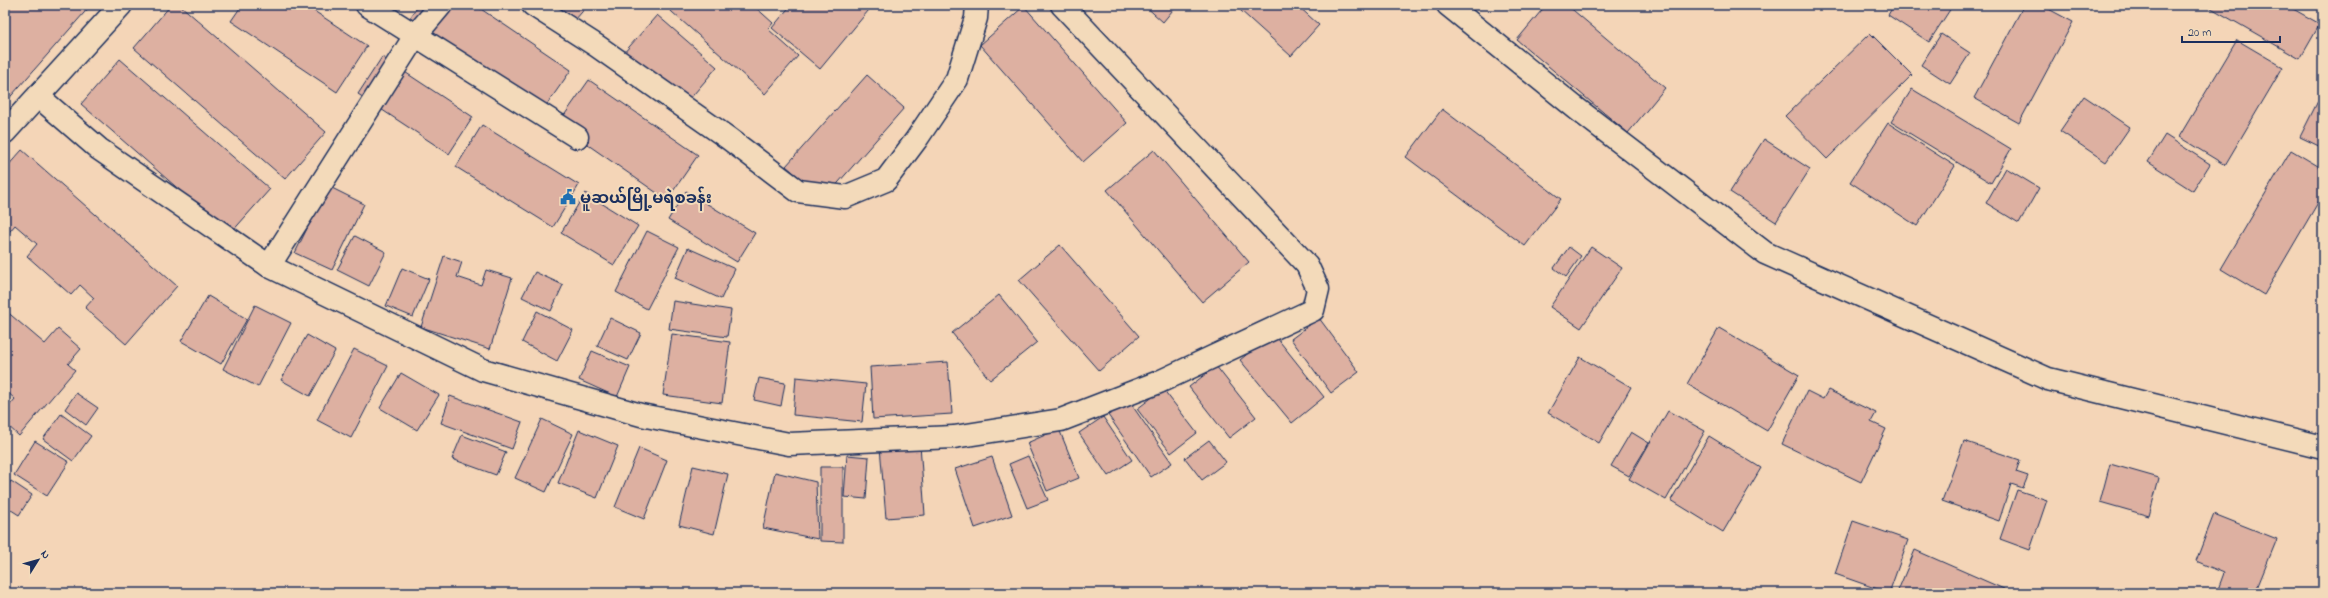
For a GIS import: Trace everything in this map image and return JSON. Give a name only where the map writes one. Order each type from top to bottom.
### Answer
[{"type":"main road","points":[[5,132],[40,97],[120,5]]},
{"type":"main road","points":[[367,5],[577,137]]},
{"type":"main road","points":[[269,266],[415,36],[441,5]]},
{"type":"main road","points":[[533,5],[597,46],[697,116],[798,191],[845,197],[886,180],[916,140],[957,79],[976,18],[977,5]]},
{"type":"main road","points":[[40,97],[99,149],[269,266],[483,370],[641,414],[789,444],[954,437],[1061,420],[1159,382],[1313,310],[1318,289],[1307,265],[1062,5]]},
{"type":"main road","points":[[1448,5],[1577,109],[1765,253],[2048,379],[2323,447]]},
{"type":"building","points":[[5,5],[91,5],[5,103]]},
{"type":"building","points":[[171,5],[180,5],[326,132],[285,179],[134,48]]},
{"type":"building","points":[[242,5],[305,5],[367,46],[337,92],[231,21]]},
{"type":"building","points":[[419,5],[475,5],[571,70],[541,113],[407,22]]},
{"type":"building","points":[[557,5],[588,5],[575,20]]},
{"type":"building","points":[[664,5],[753,5],[773,23],[768,29],[798,56],[765,94]]},
{"type":"building","points":[[791,5],[873,5],[820,69],[772,28]]},
{"type":"building","points":[[1144,5],[1177,5],[1163,22]]},
{"type":"building","points":[[1245,5],[1297,5],[1319,25],[1291,56],[1240,10]]},
{"type":"building","points":[[1546,5],[1567,5],[1665,88],[1628,133],[1517,40]]},
{"type":"building","points":[[1894,5],[1953,5],[1929,42],[1888,15]]},
{"type":"building","points":[[2024,5],[2041,5],[2073,22],[2019,123],[1974,98]]},
{"type":"building","points":[[2206,5],[2286,5],[2320,24],[2300,59]]},
{"type":"building","points":[[1024,6],[1127,123],[1083,162],[980,45]]},
{"type":"building","points":[[657,15],[717,67],[677,114],[616,62]]},
{"type":"building","points":[[1870,33],[1912,75],[1827,159],[1785,116]]},
{"type":"building","points":[[1941,34],[1970,53],[1950,84],[1921,65]]},
{"type":"building","points":[[2237,40],[2283,67],[2225,165],[2179,137]]},
{"type":"building","points":[[382,57],[473,117],[449,154],[358,94]]},
{"type":"building","points":[[120,59],[270,189],[230,234],[81,104]]},
{"type":"building","points":[[867,75],[904,108],[824,199],[786,166]]},
{"type":"building","points":[[589,80],[698,155],[667,200],[558,124]]},
{"type":"building","points":[[1912,89],[2011,149],[1991,183],[1891,122]]},
{"type":"building","points":[[2323,91],[2323,148],[2300,137]]},
{"type":"building","points":[[2084,96],[2130,127],[2106,162],[2060,131]]},
{"type":"building","points":[[1442,109],[1561,199],[1525,246],[1406,157]]},
{"type":"building","points":[[1888,123],[1955,166],[1917,226],[1850,182]]},
{"type":"building","points":[[482,125],[579,185],[553,227],[456,167]]},
{"type":"building","points":[[2165,135],[2210,164],[2193,191],[2148,162]]},
{"type":"building","points":[[1764,139],[1810,169],[1776,222],[1730,192]]},
{"type":"building","points":[[22,150],[177,286],[126,344],[85,308],[94,298],[80,285],[71,295],[27,256],[37,244],[15,225],[5,237],[5,169]]},
{"type":"building","points":[[1154,150],[1249,262],[1202,302],[1107,190]]},
{"type":"building","points":[[2291,150],[2323,169],[2323,194],[2264,295],[2221,269]]},
{"type":"building","points":[[2006,168],[2039,188],[2019,223],[1986,203]]},
{"type":"building","points":[[328,186],[364,204],[332,270],[295,253]]},
{"type":"building","points":[[686,191],[755,233],[737,262],[668,220]]},
{"type":"building","points":[[585,193],[638,226],[614,265],[561,233]]},
{"type":"building","points":[[647,231],[679,247],[647,309],[616,292]]},
{"type":"building","points":[[355,236],[386,252],[369,286],[337,270]]},
{"type":"building","points":[[1060,245],[1139,336],[1099,371],[1019,280]]},
{"type":"building","points":[[1569,247],[1581,256],[1566,277],[1554,268]]},
{"type":"building","points":[[1591,247],[1622,268],[1581,328],[1550,307]]},
{"type":"building","points":[[688,248],[735,269],[721,299],[675,278]]},
{"type":"building","points":[[444,256],[462,262],[457,277],[481,285],[486,270],[512,278],[490,349],[421,327]]},
{"type":"building","points":[[402,268],[429,279],[413,317],[386,306]]},
{"type":"building","points":[[535,272],[563,285],[551,311],[522,297]]},
{"type":"building","points":[[999,295],[1037,342],[990,380],[952,333]]},
{"type":"building","points":[[208,296],[247,319],[221,364],[181,341]]},
{"type":"building","points":[[673,301],[731,310],[727,337],[669,329]]},
{"type":"building","points":[[255,305],[291,323],[258,387],[223,369]]},
{"type":"building","points":[[5,310],[45,344],[58,329],[81,349],[68,364],[75,370],[19,436],[5,423],[5,411],[15,399],[5,390]]},
{"type":"building","points":[[537,311],[573,330],[557,361],[522,342]]},
{"type":"building","points":[[610,318],[641,333],[628,360],[597,346]]},
{"type":"building","points":[[1319,318],[1359,372],[1331,393],[1291,339]]},
{"type":"building","points":[[1719,328],[1799,375],[1767,431],[1687,384]]},
{"type":"building","points":[[1273,333],[1324,397],[1292,423],[1240,360]]},
{"type":"building","points":[[672,334],[730,342],[722,403],[663,395]]},
{"type":"building","points":[[307,335],[335,351],[310,396],[281,380]]},
{"type":"building","points":[[354,349],[388,366],[351,438],[317,420]]},
{"type":"building","points":[[592,351],[630,367],[617,397],[579,380]]},
{"type":"building","points":[[1580,357],[1631,387],[1599,443],[1548,413]]},
{"type":"building","points":[[948,362],[952,414],[873,419],[870,367]]},
{"type":"building","points":[[1216,366],[1256,417],[1229,438],[1189,387]]},
{"type":"building","points":[[401,373],[439,395],[417,430],[380,408]]},
{"type":"building","points":[[796,377],[866,384],[862,422],[793,415]]},
{"type":"building","points":[[759,378],[785,383],[781,406],[754,400]]},
{"type":"building","points":[[1163,389],[1197,433],[1171,453],[1137,409]]},
{"type":"building","points":[[1828,390],[1876,413],[1871,422],[1886,429],[1861,482],[1782,444],[1807,391],[1823,399]]},
{"type":"building","points":[[76,393],[98,408],[86,425],[65,409]]},
{"type":"building","points":[[450,396],[522,422],[512,449],[441,423]]},
{"type":"building","points":[[1129,401],[1172,463],[1151,477],[1108,415]]},
{"type":"building","points":[[1668,411],[1705,431],[1666,500],[1629,479]]},
{"type":"building","points":[[61,414],[91,436],[73,461],[43,439]]},
{"type":"building","points":[[1103,417],[1132,460],[1108,476],[1079,433]]},
{"type":"building","points":[[542,419],[573,434],[546,492],[515,478]]},
{"type":"building","points":[[1059,429],[1079,478],[1047,491],[1027,443]]},
{"type":"building","points":[[579,430],[618,446],[597,498],[558,483]]},
{"type":"building","points":[[1631,432],[1649,443],[1629,476],[1611,466]]},
{"type":"building","points":[[462,435],[506,452],[496,475],[452,459]]},
{"type":"building","points":[[1709,436],[1761,468],[1723,532],[1671,500]]},
{"type":"building","points":[[1209,440],[1226,462],[1202,480],[1185,458]]},
{"type":"building","points":[[35,441],[69,462],[47,496],[14,475]]},
{"type":"building","points":[[1964,441],[2020,460],[2016,472],[2028,476],[2023,488],[2011,484],[1999,521],[1942,501]]},
{"type":"building","points":[[920,444],[925,515],[886,518],[880,447]]},
{"type":"building","points":[[639,448],[667,460],[644,519],[615,507]]},
{"type":"building","points":[[847,455],[869,457],[866,499],[844,497]]},
{"type":"building","points":[[1028,456],[1048,500],[1027,508],[1009,464]]},
{"type":"building","points":[[992,457],[1012,515],[975,528],[955,469]]},
{"type":"building","points":[[2110,464],[2159,478],[2149,516],[2100,502]]},
{"type":"building","points":[[693,466],[728,474],[714,534],[679,525]]},
{"type":"building","points":[[820,467],[843,467],[843,542],[820,541]]},
{"type":"building","points":[[775,472],[816,482],[818,539],[763,528]]},
{"type":"building","points":[[11,481],[32,495],[19,515],[5,506],[5,489]]},
{"type":"building","points":[[2017,490],[2047,500],[2030,550],[2000,539]]},
{"type":"building","points":[[2214,514],[2277,539],[2255,593],[2217,592],[2224,573],[2196,561]]},
{"type":"building","points":[[1853,521],[1908,540],[1889,593],[1835,574]]},
{"type":"building","points":[[1915,550],[2013,593],[1897,593]]},
{"type":"place","name":"မူဆယ်မြို့မရဲစခန်း","points":[[568,197]]}]
